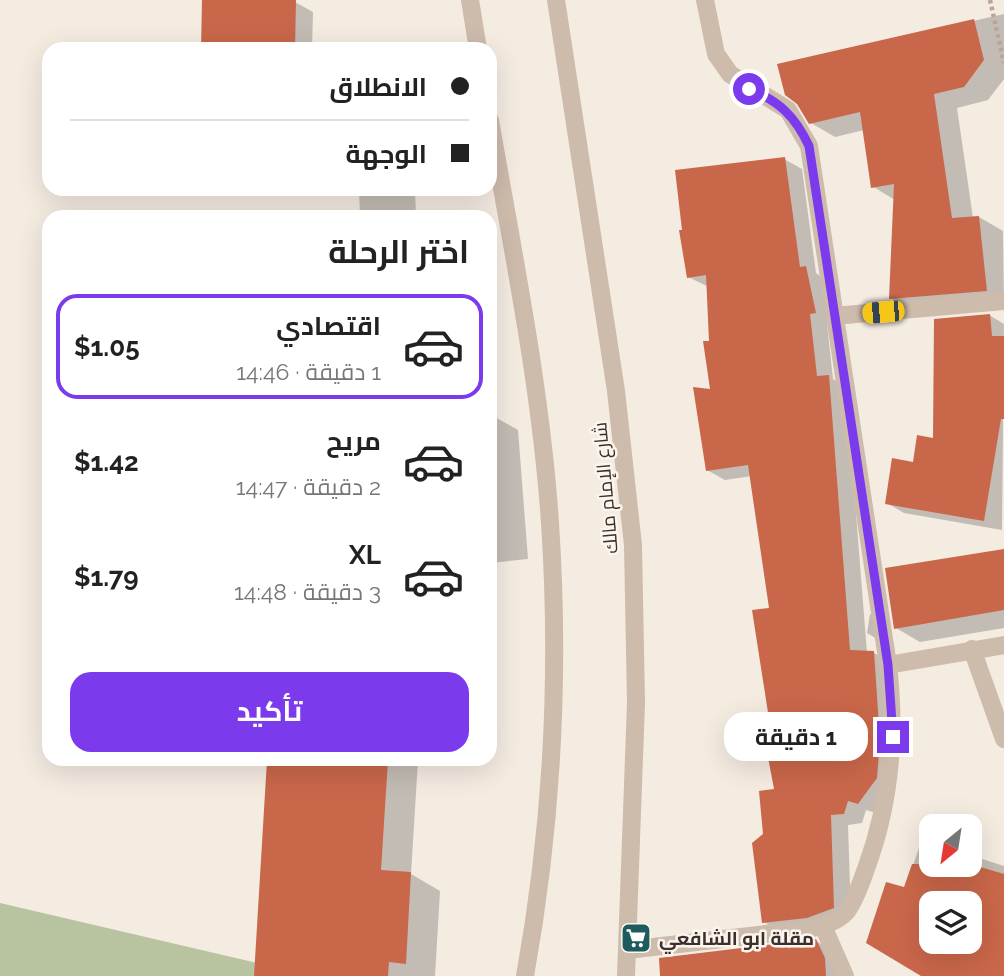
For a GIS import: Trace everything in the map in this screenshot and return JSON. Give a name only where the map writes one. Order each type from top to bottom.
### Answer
[{"type":"street","points":[[470,0],[477,42]]},
{"type":"street","name":"شارع الإمام مالك","points":[[556,0],[616,391],[633,545],[636,703],[626,976]]},
{"type":"street","points":[[626,950],[823,926],[847,911],[862,879],[881,821],[893,737],[888,665],[809,146],[788,110],[730,74],[716,54],[705,0]]},
{"type":"street","points":[[497,161],[537,396],[550,522],[554,628],[552,734],[545,839],[525,976]]},
{"type":"street","points":[[834,317],[1004,301]]},
{"type":"street","points":[[888,665],[1004,645]]},
{"type":"street","points":[[972,649],[1004,739]]},
{"type":"street","points":[[823,926],[845,976]]},
{"type":"path","points":[[990,0],[1004,63]]},
{"type":"green space","points":[[0,903],[270,966],[271,976],[0,976]]},
{"type":"building","points":[[202,0],[296,0],[295,42],[201,42]]},
{"type":"building","points":[[974,19],[984,60],[964,87],[934,94],[952,218],[979,216],[987,291],[889,299],[894,184],[871,188],[860,112],[809,124],[797,104],[785,95],[777,64]]},
{"type":"building","points":[[785,157],[800,267],[806,266],[816,313],[810,314],[817,376],[829,375],[850,650],[874,651],[880,741],[877,778],[858,804],[848,801],[844,814],[831,815],[834,908],[807,918],[762,923],[752,843],[763,834],[759,791],[774,789],[767,752],[774,751],[752,610],[769,608],[748,465],[706,471],[693,387],[710,389],[703,341],[709,341],[706,275],[687,278],[679,230],[682,230],[675,170]]},
{"type":"building","points":[[990,314],[992,336],[1004,336],[1004,419],[1001,419],[984,521],[885,504],[892,458],[913,462],[917,435],[933,438],[934,319]]},
{"type":"building","points":[[1004,549],[1004,610],[894,629],[885,568]]},
{"type":"building","points":[[267,766],[388,766],[381,870],[411,872],[406,964],[389,962],[388,976],[254,976]]},
{"type":"building","points":[[912,864],[919,864],[919,877],[982,877],[982,868],[1004,874],[1004,976],[921,976],[866,943],[886,882],[904,887]]},
{"type":"building","points":[[816,939],[825,958],[826,976],[660,976],[659,958]]},
{"type":"place","name":"مقلة ابو الشافعي","points":[[636,938]]},
{"type":"route","points":[[749,89],[772,98],[788,110],[809,146],[888,665],[893,737]]}]
